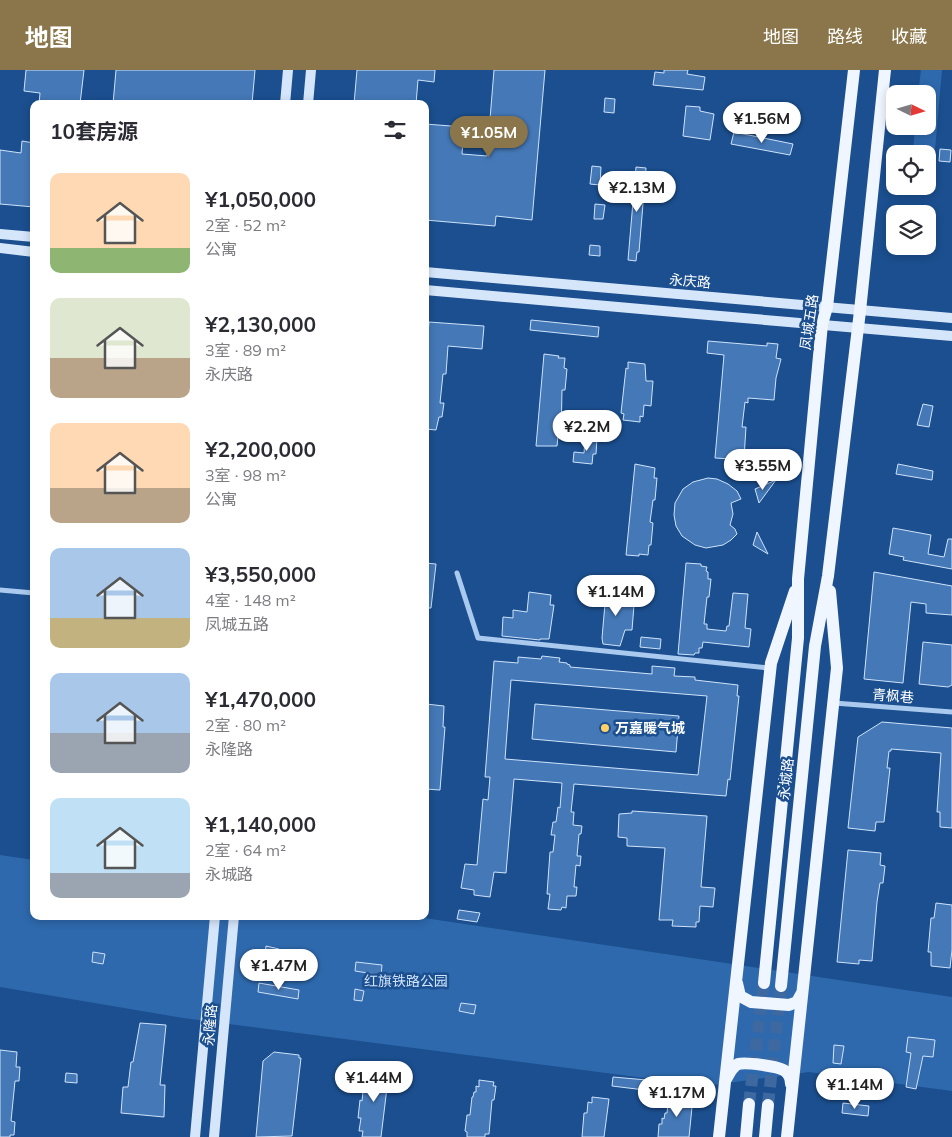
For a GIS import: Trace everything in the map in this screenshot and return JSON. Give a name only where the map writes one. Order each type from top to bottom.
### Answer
[{"type":"main road","name":"凤城五路","points":[[798,579],[822,324],[827,307],[854,70]]},
{"type":"main road","points":[[787,1137],[837,668],[828,576],[860,311],[885,70]]},
{"type":"main road","name":"永城路","points":[[781,986],[815,646],[828,576]]},
{"type":"main road","points":[[719,1137],[771,663],[798,579]]},
{"type":"main road","name":"永城路","points":[[764,982],[798,638],[798,579]]},
{"type":"main road","points":[[736,978],[740,996],[751,1002],[789,1006],[797,1002],[802,991]]},
{"type":"main road","points":[[724,1085],[734,1067],[738,1064],[747,1064],[785,1071],[790,1079],[792,1089]]},
{"type":"main road","points":[[746,1137],[749,1104]]},
{"type":"main road","points":[[765,1137],[768,1105]]},
{"type":"street","points":[[285,100],[288,70]]},
{"type":"street","points":[[308,100],[311,70]]},
{"type":"street","points":[[0,234],[30,237]]},
{"type":"street","points":[[0,248],[30,252]]},
{"type":"street","name":"永庆路","points":[[429,272],[952,318]]},
{"type":"street","points":[[429,290],[578,305],[952,336]]},
{"type":"street","points":[[457,573],[478,638],[768,668]]},
{"type":"street","points":[[0,590],[30,593]]},
{"type":"street","name":"青枫巷","points":[[833,703],[952,712]]},
{"type":"street","name":"永隆路","points":[[195,1137],[215,920]]},
{"type":"street","name":"永隆路","points":[[214,1137],[234,920]]},
{"type":"green space","points":[[921,70],[942,70],[935,145],[914,145],[914,135],[936,135],[936,85],[919,85]]},
{"type":"green space","name":"红旗铁路公园","points":[[0,855],[30,859],[30,920],[429,919],[952,997],[952,1091],[809,1072],[706,1086],[183,1018],[0,987]]},
{"type":"building","points":[[26,70],[84,70],[80,100],[39,100],[40,93],[24,91]]},
{"type":"building","points":[[116,70],[255,70],[252,100],[113,100]]},
{"type":"building","points":[[357,70],[435,70],[434,82],[418,80],[416,100],[354,100]]},
{"type":"building","points":[[494,70],[545,70],[532,220],[496,216],[495,226],[429,220],[429,124],[464,127],[462,154],[487,156]]},
{"type":"building","points":[[664,70],[688,70],[687,74],[705,77],[703,90],[653,85],[655,72],[664,73]]},
{"type":"building","points":[[605,98],[615,99],[614,113],[604,112]]},
{"type":"building","points":[[686,106],[700,107],[700,111],[714,114],[710,140],[683,136]]},
{"type":"building","points":[[734,132],[793,144],[790,155],[731,144]]},
{"type":"building","points":[[22,141],[30,142],[30,207],[0,204],[0,150],[21,153]]},
{"type":"building","points":[[940,149],[951,150],[950,162],[939,161]]},
{"type":"building","points":[[592,166],[601,167],[600,185],[590,184]]},
{"type":"building","points":[[636,167],[646,168],[639,252],[637,252],[636,261],[628,260]]},
{"type":"building","points":[[595,204],[605,205],[603,219],[594,219]]},
{"type":"building","points":[[590,245],[600,246],[600,256],[589,255]]},
{"type":"building","points":[[531,320],[599,327],[598,337],[530,330]]},
{"type":"building","points":[[429,322],[484,326],[482,349],[448,346],[446,374],[443,374],[440,403],[444,403],[442,417],[439,417],[436,430],[429,429]]},
{"type":"building","points":[[708,341],[767,346],[767,343],[778,344],[776,358],[781,359],[776,378],[774,400],[748,398],[748,403],[745,402],[742,427],[746,427],[744,458],[715,458],[724,355],[707,353]]},
{"type":"building","points":[[544,354],[565,358],[564,368],[567,369],[565,390],[562,390],[561,436],[558,436],[557,446],[536,446]]},
{"type":"building","points":[[628,362],[645,364],[646,381],[653,381],[651,406],[644,405],[643,417],[640,416],[640,422],[623,420],[624,414],[621,413]]},
{"type":"building","points":[[923,404],[933,406],[929,427],[917,425]]},
{"type":"building","points":[[585,437],[597,438],[596,454],[593,454],[592,464],[573,462],[574,452],[584,453]]},
{"type":"building","points":[[635,464],[655,468],[654,478],[657,478],[650,522],[653,523],[651,545],[649,545],[648,555],[639,554],[639,556],[626,555]]},
{"type":"building","points":[[898,464],[933,471],[932,480],[896,474]]},
{"type":"building","points":[[708,478],[717,479],[728,484],[737,491],[741,499],[731,503],[733,514],[730,525],[737,534],[723,545],[706,548],[695,545],[682,536],[676,526],[674,515],[675,503],[683,489],[693,482]]},
{"type":"building","points":[[776,480],[759,503],[755,489]]},
{"type":"building","points":[[893,528],[931,535],[928,554],[944,557],[948,539],[952,539],[952,569],[903,560],[904,557],[889,554]]},
{"type":"building","points":[[757,532],[768,554],[753,545]]},
{"type":"building","points":[[429,563],[436,564],[431,608],[429,608]]},
{"type":"building","points":[[686,563],[701,564],[701,566],[707,567],[708,579],[711,579],[704,624],[707,624],[707,629],[726,631],[727,626],[729,626],[733,593],[748,594],[745,628],[751,629],[749,647],[703,642],[702,648],[699,648],[699,653],[694,655],[678,654]]},
{"type":"building","points":[[874,572],[952,586],[952,615],[926,613],[926,604],[911,602],[903,683],[864,679]]},
{"type":"building","points":[[608,587],[625,588],[626,605],[634,605],[632,630],[625,630],[620,646],[603,644],[606,592],[608,592]]},
{"type":"building","points":[[529,592],[551,595],[550,605],[554,605],[549,639],[540,640],[502,636],[503,617],[513,618],[513,610],[527,612]]},
{"type":"building","points":[[641,637],[661,639],[660,649],[640,647]]},
{"type":"building","points":[[923,642],[952,645],[952,685],[948,687],[919,684]]},
{"type":"building","points":[[542,656],[560,658],[559,662],[567,663],[570,667],[652,674],[652,666],[675,668],[674,676],[695,677],[695,680],[738,685],[737,696],[739,696],[730,780],[728,779],[726,796],[574,784],[571,812],[574,812],[573,825],[582,826],[581,834],[579,834],[577,856],[581,856],[580,866],[576,865],[574,887],[577,887],[576,896],[567,896],[566,908],[562,907],[561,910],[548,909],[550,894],[547,894],[550,852],[553,852],[555,835],[551,835],[553,822],[556,822],[558,807],[560,808],[562,783],[514,779],[506,873],[494,872],[490,897],[474,895],[474,890],[461,888],[465,864],[477,865],[483,799],[488,800],[490,777],[485,777],[494,661],[518,663],[518,657],[541,659]],"holes":[[[511,680],[707,696],[698,775],[505,759]]]},
{"type":"building","points":[[429,704],[444,706],[443,727],[445,727],[440,790],[429,789]]},
{"type":"building","name":"万嘉暖气城","points":[[535,704],[679,716],[676,752],[532,739]]},
{"type":"building","points":[[882,722],[952,728],[952,828],[940,827],[940,812],[937,812],[941,753],[891,749],[889,751],[887,768],[890,768],[884,822],[876,822],[875,831],[848,828],[858,737]]},
{"type":"building","points":[[632,811],[707,816],[701,887],[715,888],[713,907],[700,906],[699,922],[696,922],[696,927],[672,926],[673,920],[659,920],[665,848],[627,846],[627,838],[618,837],[619,814],[632,813]]},
{"type":"building","points":[[848,850],[881,853],[880,865],[885,866],[883,883],[880,883],[877,902],[872,961],[859,960],[859,964],[837,962]]},
{"type":"building","points":[[936,903],[952,905],[950,968],[931,966],[931,952],[928,952],[931,918],[934,918]]},
{"type":"building","points":[[459,910],[480,913],[477,922],[457,919]]},
{"type":"building","points":[[266,946],[279,949],[276,963],[264,961]]},
{"type":"building","points":[[93,952],[105,954],[103,964],[92,962]]},
{"type":"building","points":[[356,962],[382,965],[381,975],[355,971]]},
{"type":"building","points":[[259,983],[299,990],[298,999],[258,992]]},
{"type":"building","points":[[355,989],[364,991],[362,1001],[354,1000]]},
{"type":"building","points":[[461,1003],[476,1005],[474,1014],[459,1011]]},
{"type":"building","points":[[140,1023],[166,1025],[160,1085],[165,1085],[164,1117],[121,1113],[123,1087],[128,1087],[131,1062],[133,1062]]},
{"type":"building","points":[[908,1037],[935,1040],[933,1057],[923,1056],[916,1089],[906,1087],[911,1053],[906,1052]]},
{"type":"building","points":[[834,1045],[844,1046],[841,1064],[833,1063]]},
{"type":"building","points":[[0,1050],[17,1052],[16,1067],[20,1067],[19,1081],[15,1081],[11,1121],[15,1122],[14,1135],[10,1135],[10,1137],[0,1137]]},
{"type":"building","points":[[274,1052],[299,1055],[299,1058],[301,1058],[292,1136],[256,1137],[263,1061]]},
{"type":"building","points":[[372,1066],[387,1067],[387,1071],[389,1071],[381,1137],[362,1137],[363,1131],[359,1131],[361,1118],[358,1118],[360,1100],[362,1101],[364,1081],[367,1082],[370,1071],[372,1072]]},
{"type":"building","points":[[66,1073],[77,1074],[77,1083],[65,1082]]},
{"type":"building","points":[[613,1077],[670,1082],[669,1093],[612,1086]]},
{"type":"building","points":[[479,1080],[494,1082],[493,1086],[496,1086],[494,1100],[492,1100],[489,1134],[485,1134],[485,1137],[467,1137],[467,1132],[465,1131],[467,1115],[470,1115],[472,1097],[474,1092],[476,1092],[476,1086],[479,1087]]},
{"type":"building","points":[[669,1095],[693,1097],[689,1137],[658,1137],[659,1124],[662,1124],[662,1118],[664,1119],[665,1113],[667,1113]]},
{"type":"building","points":[[592,1097],[609,1099],[604,1137],[582,1137],[584,1113],[587,1113],[588,1102],[592,1103]]},
{"type":"building","points":[[843,1103],[869,1106],[868,1116],[842,1113]]},
{"type":"tunnel","points":[[749,1104],[764,983]]},
{"type":"tunnel","points":[[768,1105],[781,986]]},
{"type":"place","name":"万嘉暖气城","points":[[605,728]]}]
